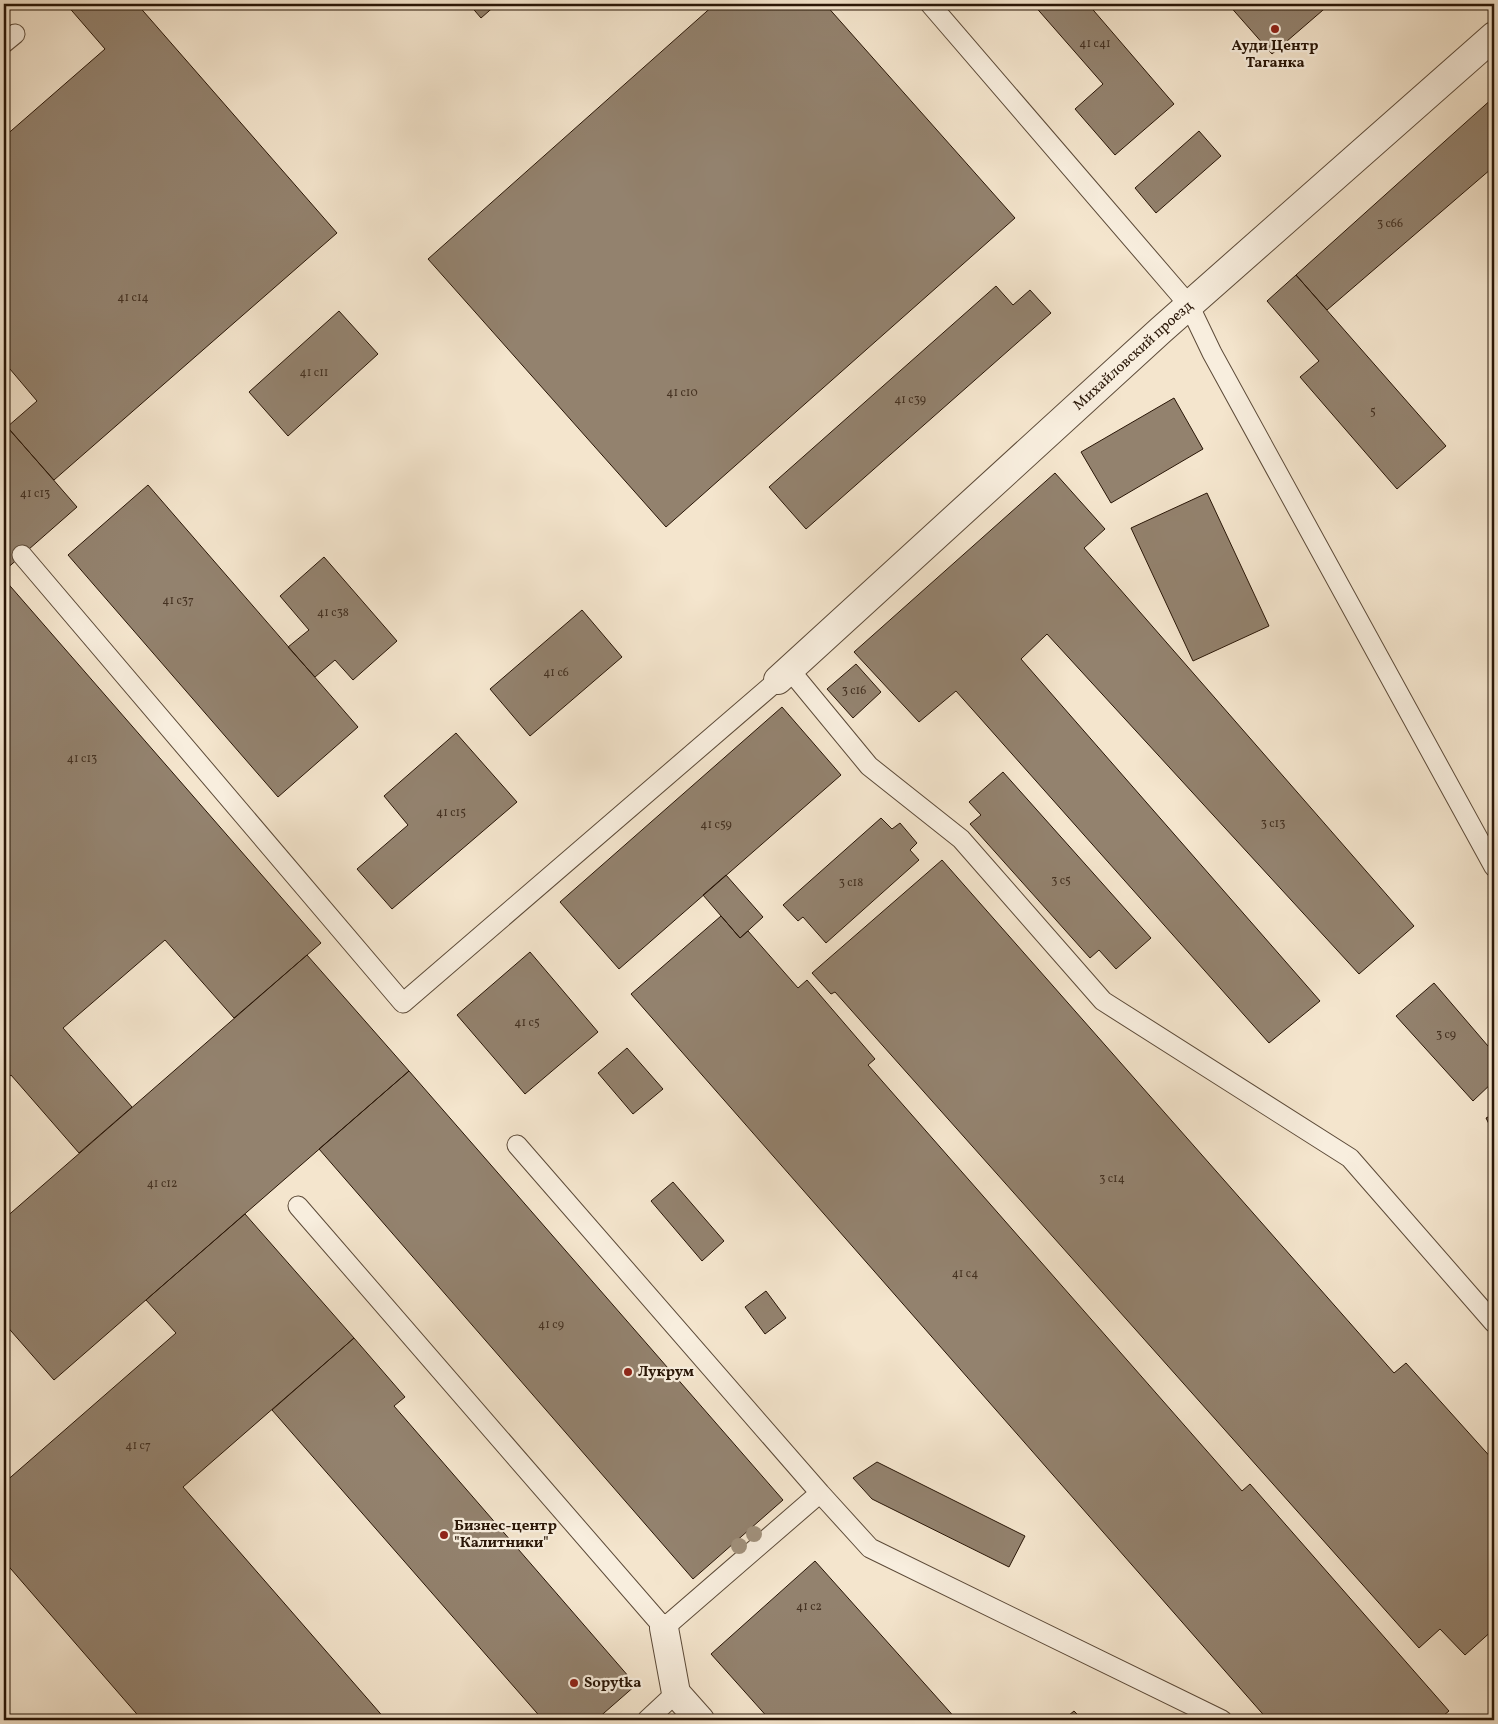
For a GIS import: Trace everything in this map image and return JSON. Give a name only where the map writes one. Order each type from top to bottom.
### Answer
[{"type":"street","name":"Михайловский проезд","points":[[783,674],[1189,305],[1494,36]]},
{"type":"street","points":[[664,1628],[676,1693],[700,1720]]},
{"type":"lane","points":[[930,4],[1189,305],[1212,353],[1494,867]]},
{"type":"lane","points":[[22,555],[403,1003],[783,674],[869,766],[960,839],[1104,1001],[1350,1158],[1494,1323]]},
{"type":"lane","points":[[517,1145],[870,1548],[1222,1720]]},
{"type":"lane","points":[[298,1206],[664,1628],[820,1493]]},
{"type":"lane","points":[[648,1720],[676,1693]]},
{"type":"building","points":[[66,4],[137,4],[337,233],[54,480],[7,427],[37,401],[4,362],[4,137],[105,49]]},
{"type":"building","points":[[469,4],[497,4],[481,18]]},
{"type":"building","points":[[715,4],[825,4],[1015,218],[666,527],[428,259]]},
{"type":"building","points":[[1033,4],[1088,4],[1174,104],[1115,155],[1075,109],[1103,84]]},
{"type":"building","name":"Ауди Центр Таганка","points":[[1228,4],[1330,4],[1272,54]]},
{"type":"building","points":[[1494,97],[1494,173],[1491,169],[1327,310],[1296,275]]},
{"type":"building","points":[[1199,131],[1221,156],[1156,213],[1135,188]]},
{"type":"building","points":[[1296,275],[1446,446],[1397,489],[1300,377],[1319,361],[1267,301]]},
{"type":"building","points":[[996,286],[1013,305],[1030,290],[1051,313],[806,529],[769,487]]},
{"type":"building","points":[[339,311],[378,354],[288,436],[249,392]]},
{"type":"building","points":[[1174,398],[1203,449],[1111,503],[1081,452]]},
{"type":"building","points":[[4,423],[77,507],[4,571]]},
{"type":"building","points":[[1055,473],[1105,529],[1084,548],[1414,926],[1359,974],[1047,634],[1021,659],[1320,1001],[1269,1043],[956,691],[919,722],[854,652]]},
{"type":"building","points":[[148,485],[358,727],[278,797],[68,555]]},
{"type":"building","points":[[1207,493],[1269,626],[1193,661],[1131,528]]},
{"type":"building","points":[[324,557],[397,641],[353,680],[335,660],[315,677],[288,647],[309,630],[280,596]]},
{"type":"building","points":[[4,579],[321,943],[234,1018],[165,940],[63,1028],[132,1107],[79,1153],[11,1075],[4,1082]]},
{"type":"building","points":[[582,610],[622,657],[530,736],[490,689]]},
{"type":"building","points":[[856,664],[881,692],[853,718],[827,689]]},
{"type":"building","points":[[782,707],[841,775],[619,969],[560,902]]},
{"type":"building","points":[[456,733],[517,802],[392,909],[357,869],[408,825],[384,796]]},
{"type":"building","points":[[1003,772],[1151,938],[1116,969],[1099,950],[1090,958],[970,824],[981,815],[969,802]]},
{"type":"building","points":[[881,818],[892,829],[900,823],[917,843],[910,850],[919,860],[826,943],[803,917],[798,921],[783,905]]},
{"type":"building","points":[[942,860],[1394,1373],[1406,1363],[1494,1461],[1494,1629],[1465,1655],[1440,1629],[1419,1648],[835,992],[831,994],[812,973]]},
{"type":"building","points":[[726,875],[763,917],[740,938],[703,895]]},
{"type":"building","points":[[721,916],[740,938],[748,931],[798,988],[807,980],[875,1059],[868,1065],[1242,1491],[1250,1484],[1449,1711],[1438,1720],[1268,1720],[631,994]]},
{"type":"building","points":[[530,952],[598,1032],[525,1094],[457,1015]]},
{"type":"building","points":[[307,955],[409,1071],[54,1380],[4,1323],[4,1219]]},
{"type":"building","points":[[1434,983],[1494,1053],[1494,1081],[1473,1101],[1396,1016]]},
{"type":"building","points":[[627,1048],[663,1089],[633,1114],[598,1073]]},
{"type":"building","points":[[409,1071],[783,1500],[693,1579],[319,1149]]},
{"type":"building","points":[[1494,1114],[1494,1134],[1486,1118]]},
{"type":"building","points":[[673,1182],[724,1241],[702,1261],[651,1201]]},
{"type":"building","points":[[245,1214],[354,1338],[183,1487],[386,1720],[220,1720],[217,1717],[214,1720],[142,1720],[4,1561],[4,1483],[176,1333],[146,1300]]},
{"type":"building","points":[[766,1291],[786,1318],[765,1334],[745,1307]]},
{"type":"building","name":"Бизнес-центр \"Калитники\"","points":[[354,1338],[405,1397],[394,1406],[636,1685],[596,1720],[543,1720],[272,1410]]},
{"type":"building","points":[[877,1462],[1025,1536],[1009,1567],[872,1499],[853,1478]]},
{"type":"building","points":[[815,1561],[957,1720],[770,1720],[711,1654]]},
{"type":"building","points":[[1074,1711],[1083,1720],[1063,1720]]},
{"type":"place","name":"Ауди Центр Таганка","points":[[1275,29]]},
{"type":"place","name":"Лукрум","points":[[628,1372]]},
{"type":"place","name":"Бизнес-центр \"Калитники\"","points":[[444,1535]]},
{"type":"place","name":"Sopytka","points":[[574,1683]]}]
